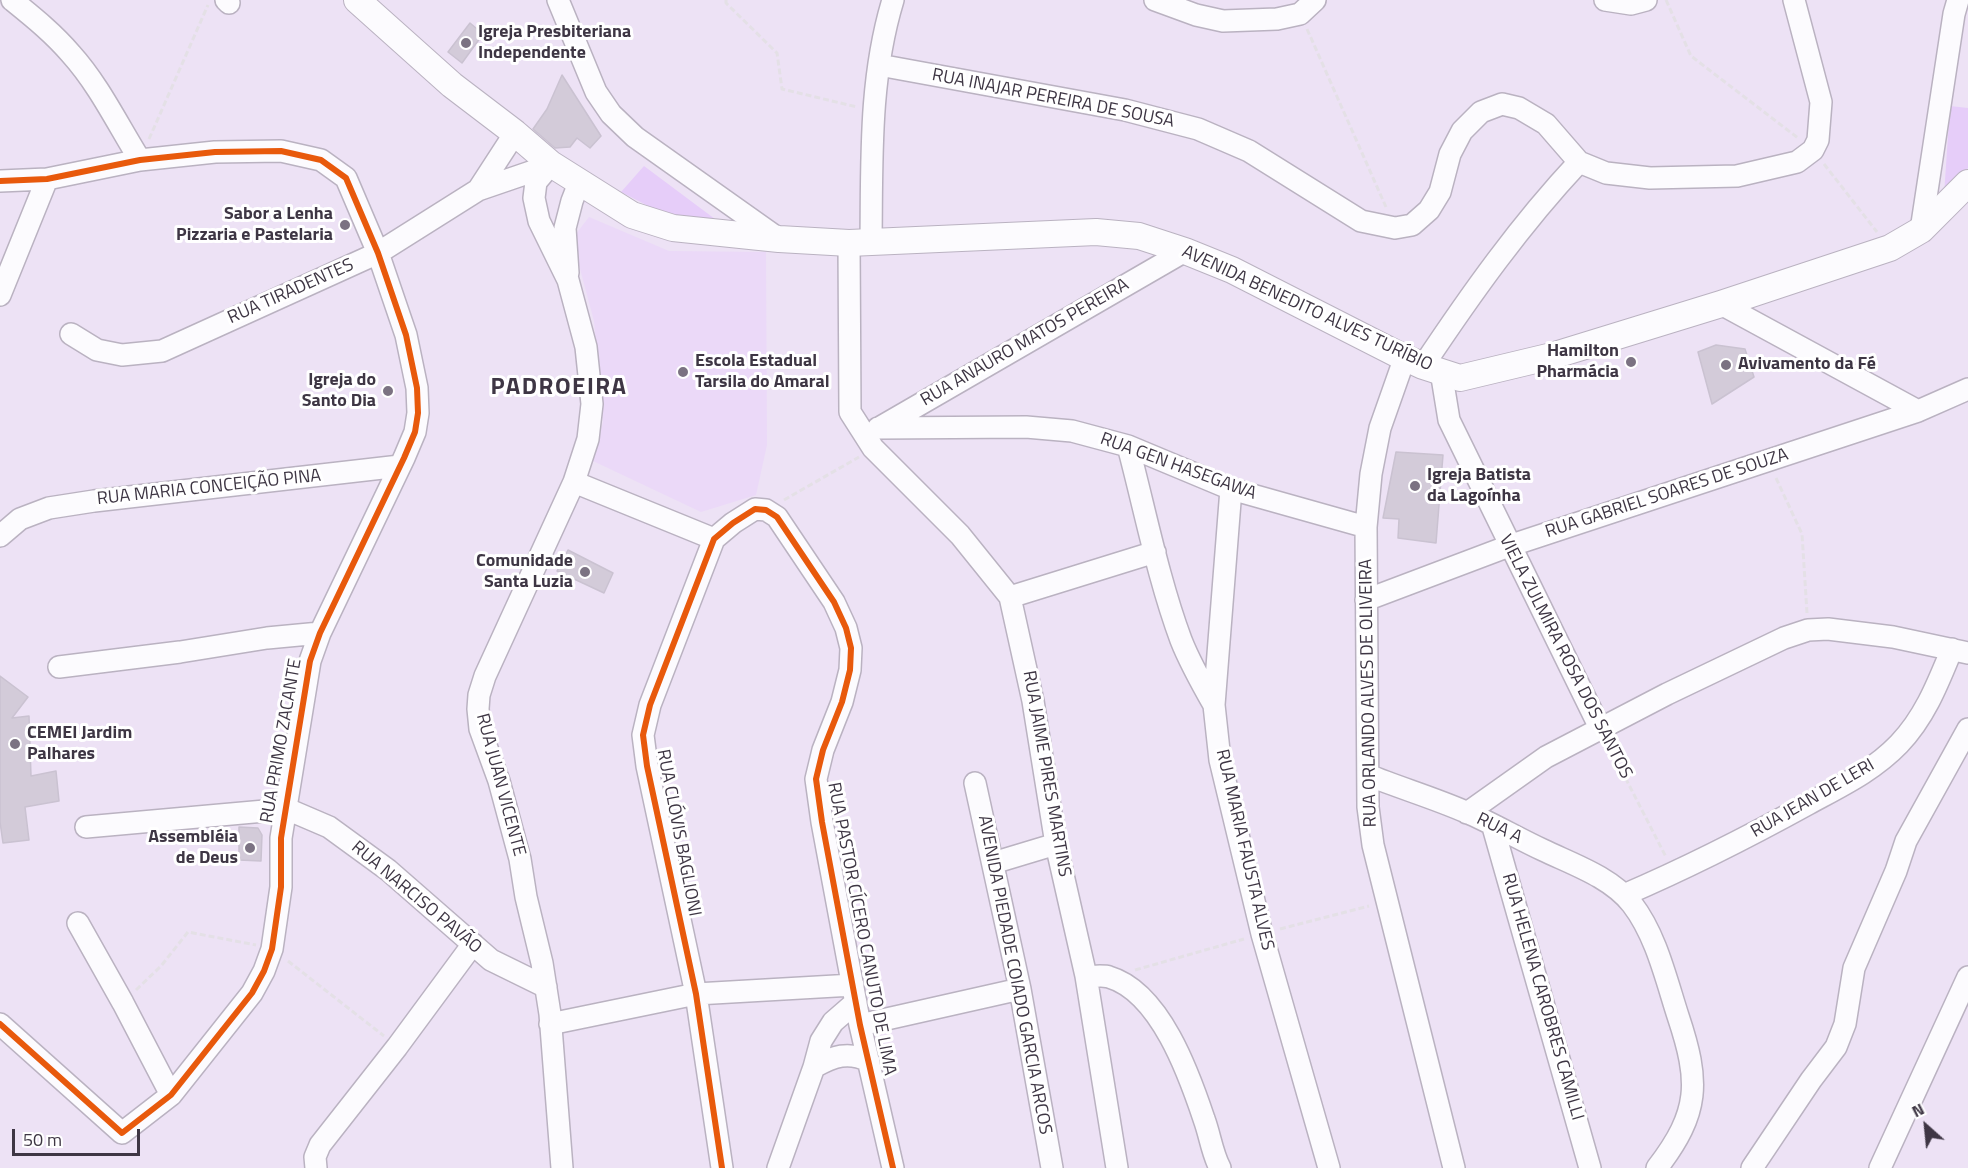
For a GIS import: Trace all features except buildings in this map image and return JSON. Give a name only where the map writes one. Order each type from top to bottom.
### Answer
[{"type":"main road","name":"AVENIDA BENEDITO ALVES TURÍBIO","points":[[357,0],[452,85],[515,133],[551,165],[632,215],[673,228],[779,239],[860,242],[946,240],[1096,231],[1139,237],[1185,251],[1232,270],[1423,364],[1460,378],[1540,359],[1721,304],[1890,248],[1921,230],[1968,183]]},
{"type":"street","points":[[12,0],[45,26],[73,55],[140,160]]},
{"type":"street","points":[[558,0],[596,92],[611,114],[635,137],[779,239]]},
{"type":"street","name":"RUA JAIME PIRES MARTINS","points":[[893,0],[885,26],[873,111],[860,242],[850,412],[960,535],[1010,597],[1033,701],[1056,843],[1086,976],[1118,1168]]},
{"type":"street","points":[[1155,0],[1212,9],[1223,21],[1277,19],[1307,7]]},
{"type":"street","points":[[1605,0],[1631,4],[1646,0]]},
{"type":"street","points":[[1395,228],[1412,225],[1429,210],[1440,192],[1450,154],[1462,130],[1481,112],[1502,104],[1520,108],[1546,124],[1579,162],[1606,173],[1650,178],[1690,179],[1737,176],[1797,162],[1813,150],[1820,130],[1821,102],[1794,0]]},
{"type":"street","points":[[1921,230],[1958,0]]},
{"type":"street","name":"RUA INAJAR PEREIRA DE SOUSA","points":[[879,65],[1125,110],[1198,129],[1249,151],[1361,220],[1395,228]]},
{"type":"street","name":"RUA TIRADENTES","points":[[478,190],[515,133]]},
{"type":"street","name":"RUA PRIMO ZACANTE","points":[[0,182],[47,179],[140,160],[215,152],[280,151],[321,160],[346,178],[378,253],[406,335],[417,388],[418,413],[415,432],[320,633],[310,661],[287,809],[280,838],[281,887],[272,948],[264,971],[252,993],[171,1095],[122,1133],[0,1024]]},
{"type":"street","name":"RUA ORLANDO ALVES DE OLIVEIRA","points":[[1454,1168],[1373,845],[1368,807],[1366,527],[1371,474],[1380,428],[1501,253],[1579,162]]},
{"type":"street","name":"RUA TIRADENTES","points":[[71,334],[97,350],[122,355],[162,351],[378,253],[478,190],[551,165]]},
{"type":"street","name":"RUA JUAN VICENTE","points":[[551,165],[536,182],[534,198],[539,221],[568,280],[586,347],[592,404],[588,439],[574,482],[485,676],[479,694],[478,709],[480,729],[499,781],[520,859],[546,987],[562,1168]]},
{"type":"street","points":[[0,295],[47,179]]},
{"type":"street","name":"RUA JUAN VICENTE","points":[[568,280],[565,228],[579,183]]},
{"type":"street","name":"RUA ANAURO MATOS PEREIRA","points":[[872,437],[1185,251]]},
{"type":"street","points":[[1721,304],[1918,411]]},
{"type":"street","name":"VIELA ZULMIRA ROSA DOS SANTOS","points":[[1423,364],[1509,546],[1600,728]]},
{"type":"street","name":"RUA GABRIEL SOARES DE SOUZA","points":[[1366,600],[1509,546],[1918,411],[1968,389]]},
{"type":"street","name":"RUA GEN HASEGAWA","points":[[872,437],[1026,427],[1072,431],[1128,446],[1231,489],[1366,527]]},
{"type":"street","points":[[1128,446],[1169,605],[1197,675],[1214,705]]},
{"type":"street","name":"RUA MARIA CONCEIÇÃO PINA","points":[[0,536],[20,519],[49,508],[400,466]]},
{"type":"street","points":[[574,482],[714,539]]},
{"type":"street","name":"RUA MARIA FAUSTA ALVES","points":[[1231,489],[1214,705],[1220,760],[1262,934],[1329,1168]]},
{"type":"street","name":"RUA CLÓVIS BAGLIONI","points":[[722,1168],[696,994],[647,766],[644,735],[650,705],[665,662],[714,539],[755,509],[766,510]]},
{"type":"street","name":"RUA PASTOR CÍCERO CANUTO DE LIMA","points":[[766,510],[777,517],[834,602],[846,628],[851,648],[850,670],[845,691],[823,750],[816,779],[860,1025],[893,1168]]},
{"type":"street","points":[[1010,597],[1155,552]]},
{"type":"street","points":[[1467,813],[1546,757],[1600,728],[1784,638],[1808,630],[1828,629],[1893,637],[1960,651]]},
{"type":"street","points":[[59,667],[180,652],[267,638],[320,633]]},
{"type":"street","points":[[267,638],[310,661]]},
{"type":"street","name":"RUA JEAN DE LERI","points":[[1624,895],[1675,874],[1875,767],[1922,717],[1960,651]]},
{"type":"street","points":[[1752,1168],[1836,1047],[1845,1024],[1854,968],[1896,871],[1906,841],[1968,729]]},
{"type":"street","name":"RUA A","points":[[1368,775],[1467,813],[1590,872],[1624,895]]},
{"type":"street","name":"AVENIDA PIEDADE COIADO GARCIA ARCOS","points":[[975,783],[1020,989],[1052,1168]]},
{"type":"street","points":[[86,827],[287,809]]},
{"type":"street","name":"RUA NARCISO PAVÃO","points":[[287,809],[329,827],[388,870],[491,960],[546,987]]},
{"type":"street","name":"RUA HELENA CAROBRES CAMILLI","points":[[1493,827],[1590,1168]]},
{"type":"street","points":[[993,862],[1056,843]]},
{"type":"street","points":[[1624,895],[1634,906],[1647,930],[1689,1049],[1693,1084],[1690,1113],[1673,1147],[1658,1167]]},
{"type":"street","points":[[78,923],[171,1095]]},
{"type":"street","points":[[316,1168],[315,1156],[320,1145],[397,1047],[473,944]]},
{"type":"street","points":[[1086,976],[1109,977],[1133,990],[1152,1007],[1164,1025],[1184,1067],[1220,1168]]},
{"type":"street","points":[[1880,1168],[1968,977]]},
{"type":"street","points":[[860,1025],[1020,989]]},
{"type":"street","points":[[550,1024],[696,994],[855,993]]},
{"type":"street","points":[[778,1168],[821,1041],[855,993]]},
{"type":"street","points":[[814,1067],[831,1058],[848,1054],[869,1061]]},
{"type":"path","points":[[726,0],[726,3],[777,52],[782,88],[873,111]]},
{"type":"path","points":[[1666,0],[1691,56],[1813,150],[1890,248]]},
{"type":"path","points":[[140,160],[222,1]]},
{"type":"path","points":[[1307,7],[1395,228]]},
{"type":"path","points":[[766,510],[872,437]]},
{"type":"path","points":[[1767,460],[1802,534],[1808,630]]},
{"type":"path","points":[[123,1003],[161,966],[188,932],[272,948],[397,1047]]},
{"type":"shaded area","points":[[1950,106],[1968,108],[1968,168],[1944,195]]},
{"type":"shaded area","points":[[644,166],[719,222],[708,224],[683,220],[621,192]]},
{"type":"shaded area","name":"Escola Estadual Tarsila do Amaral","points":[[589,217],[669,251],[766,252],[767,445],[756,495],[701,512],[593,461],[603,422],[594,321],[572,239]]},
{"type":"cycle path","points":[[0,181],[47,179],[140,160],[215,152],[281,151],[321,160],[346,178],[378,253],[406,335],[417,388],[418,413],[415,432],[404,458],[320,633],[310,661],[281,838],[281,887],[272,949],[264,971],[252,993],[171,1095],[122,1133],[0,1024]]},
{"type":"cycle path","points":[[722,1168],[696,994],[647,766],[643,735],[650,705],[714,539],[755,509],[766,510],[777,517],[834,602],[846,628],[851,648],[850,670],[842,702],[823,750],[816,779],[860,1025],[893,1168]]},
{"type":"place","name":"Igreja Presbiteriana Independente","points":[[466,43]]},
{"type":"place","name":"Sabor a Lenha Pizzaria e Pastelaria","points":[[345,225]]},
{"type":"place","name":"Hamilton Pharmácia","points":[[1631,362]]},
{"type":"place","name":"Avivamento da Fé","points":[[1726,365]]},
{"type":"place","name":"Escola Estadual Tarsila do Amaral","points":[[683,372]]},
{"type":"place","name":"Igreja do Santo Dia","points":[[388,391]]},
{"type":"place","name":"Igreja Batista da Lagoínha","points":[[1415,486]]},
{"type":"place","name":"Comunidade Santa Luzia","points":[[585,572]]},
{"type":"place","name":"CEMEI Jardim Palhares","points":[[15,744]]},
{"type":"place","name":"Assembléia de Deus","points":[[250,848]]},
{"type":"district","name":"PADROEIRA","points":[[559,388]]}]
